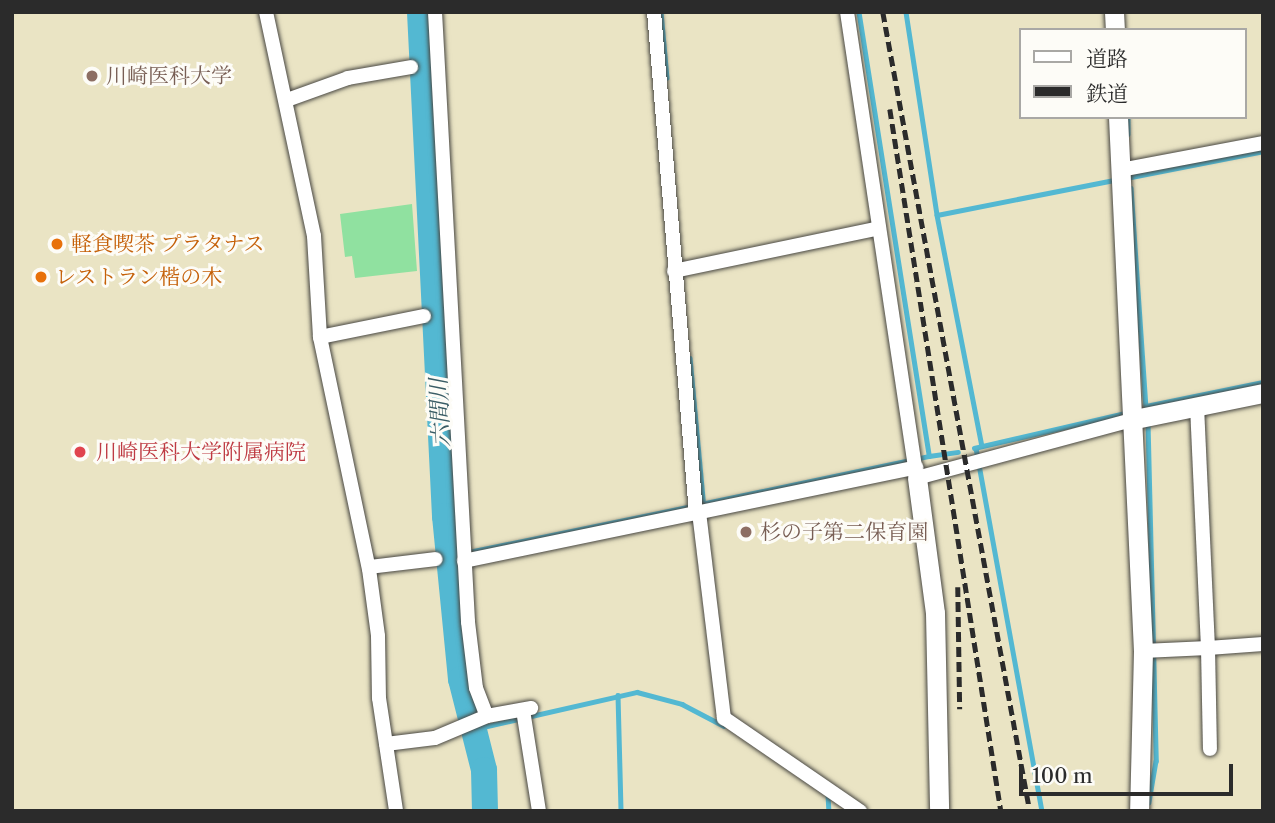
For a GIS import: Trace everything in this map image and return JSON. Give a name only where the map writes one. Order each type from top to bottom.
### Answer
[{"type":"street","points":[[266,12],[314,236],[320,337],[369,567],[386,744],[397,811]]},
{"type":"street","points":[[435,12],[464,556],[476,688],[484,717]]},
{"type":"street","points":[[654,12],[699,509],[724,718],[860,811]]},
{"type":"street","points":[[847,12],[935,613],[939,811]]},
{"type":"street","points":[[287,100],[348,78],[411,67]]},
{"type":"street","points":[[1118,119],[1125,173],[1140,414],[1151,650],[1139,811]]},
{"type":"street","points":[[1125,173],[1263,143]]},
{"type":"street","points":[[679,270],[879,228]]},
{"type":"street","points":[[320,337],[424,316]]},
{"type":"street","points":[[464,556],[915,466],[979,461],[1140,414],[1263,393]]},
{"type":"street","points":[[1197,406],[1210,749]]},
{"type":"street","points":[[369,567],[436,559]]},
{"type":"street","points":[[1151,650],[1263,645]]},
{"type":"street","points":[[386,744],[435,738],[484,717],[525,713],[539,811]]},
{"type":"green space","points":[[412,204],[417,271],[355,278],[352,256],[345,257],[340,214]]},
{"type":"waterway","name":"六間川","points":[[420,12],[445,516],[461,679],[484,770],[485,811]]},
{"type":"waterway","points":[[661,12],[667,78]]},
{"type":"waterway","points":[[859,12],[929,456],[958,452]]},
{"type":"waterway","points":[[906,12],[937,215],[982,446]]},
{"type":"waterway","points":[[1128,119],[1128,134]]},
{"type":"waterway","points":[[1126,178],[1263,151]]},
{"type":"waterway","points":[[937,215],[1114,180]]},
{"type":"waterway","points":[[1131,188],[1146,406],[1263,382]]},
{"type":"waterway","points":[[690,358],[704,510]]},
{"type":"waterway","points":[[974,448],[1126,413]]},
{"type":"waterway","points":[[1148,422],[1156,761],[1149,802]]},
{"type":"waterway","points":[[976,448],[1042,811]]},
{"type":"waterway","points":[[701,504],[929,456]]},
{"type":"waterway","points":[[449,556],[692,506]]},
{"type":"waterway","points":[[474,729],[637,692],[682,704],[724,726]]},
{"type":"waterway","points":[[618,695],[621,811]]},
{"type":"waterway","points":[[828,794],[829,811]]},
{"type":"railway","points":[[883,12],[1030,811]]},
{"type":"railway","points":[[890,109],[1001,811]]},
{"type":"railway","points":[[958,587],[960,709]]},
{"type":"place","name":"川崎医科大学","points":[[92,76]]},
{"type":"place","name":"軽食喫茶 プラタナス","points":[[57,244]]},
{"type":"place","name":"レストラン楷の木","points":[[41,277]]},
{"type":"place","name":"川崎医科大学附属病院","points":[[80,452]]},
{"type":"place","name":"杉の子第二保育園","points":[[746,532]]}]
